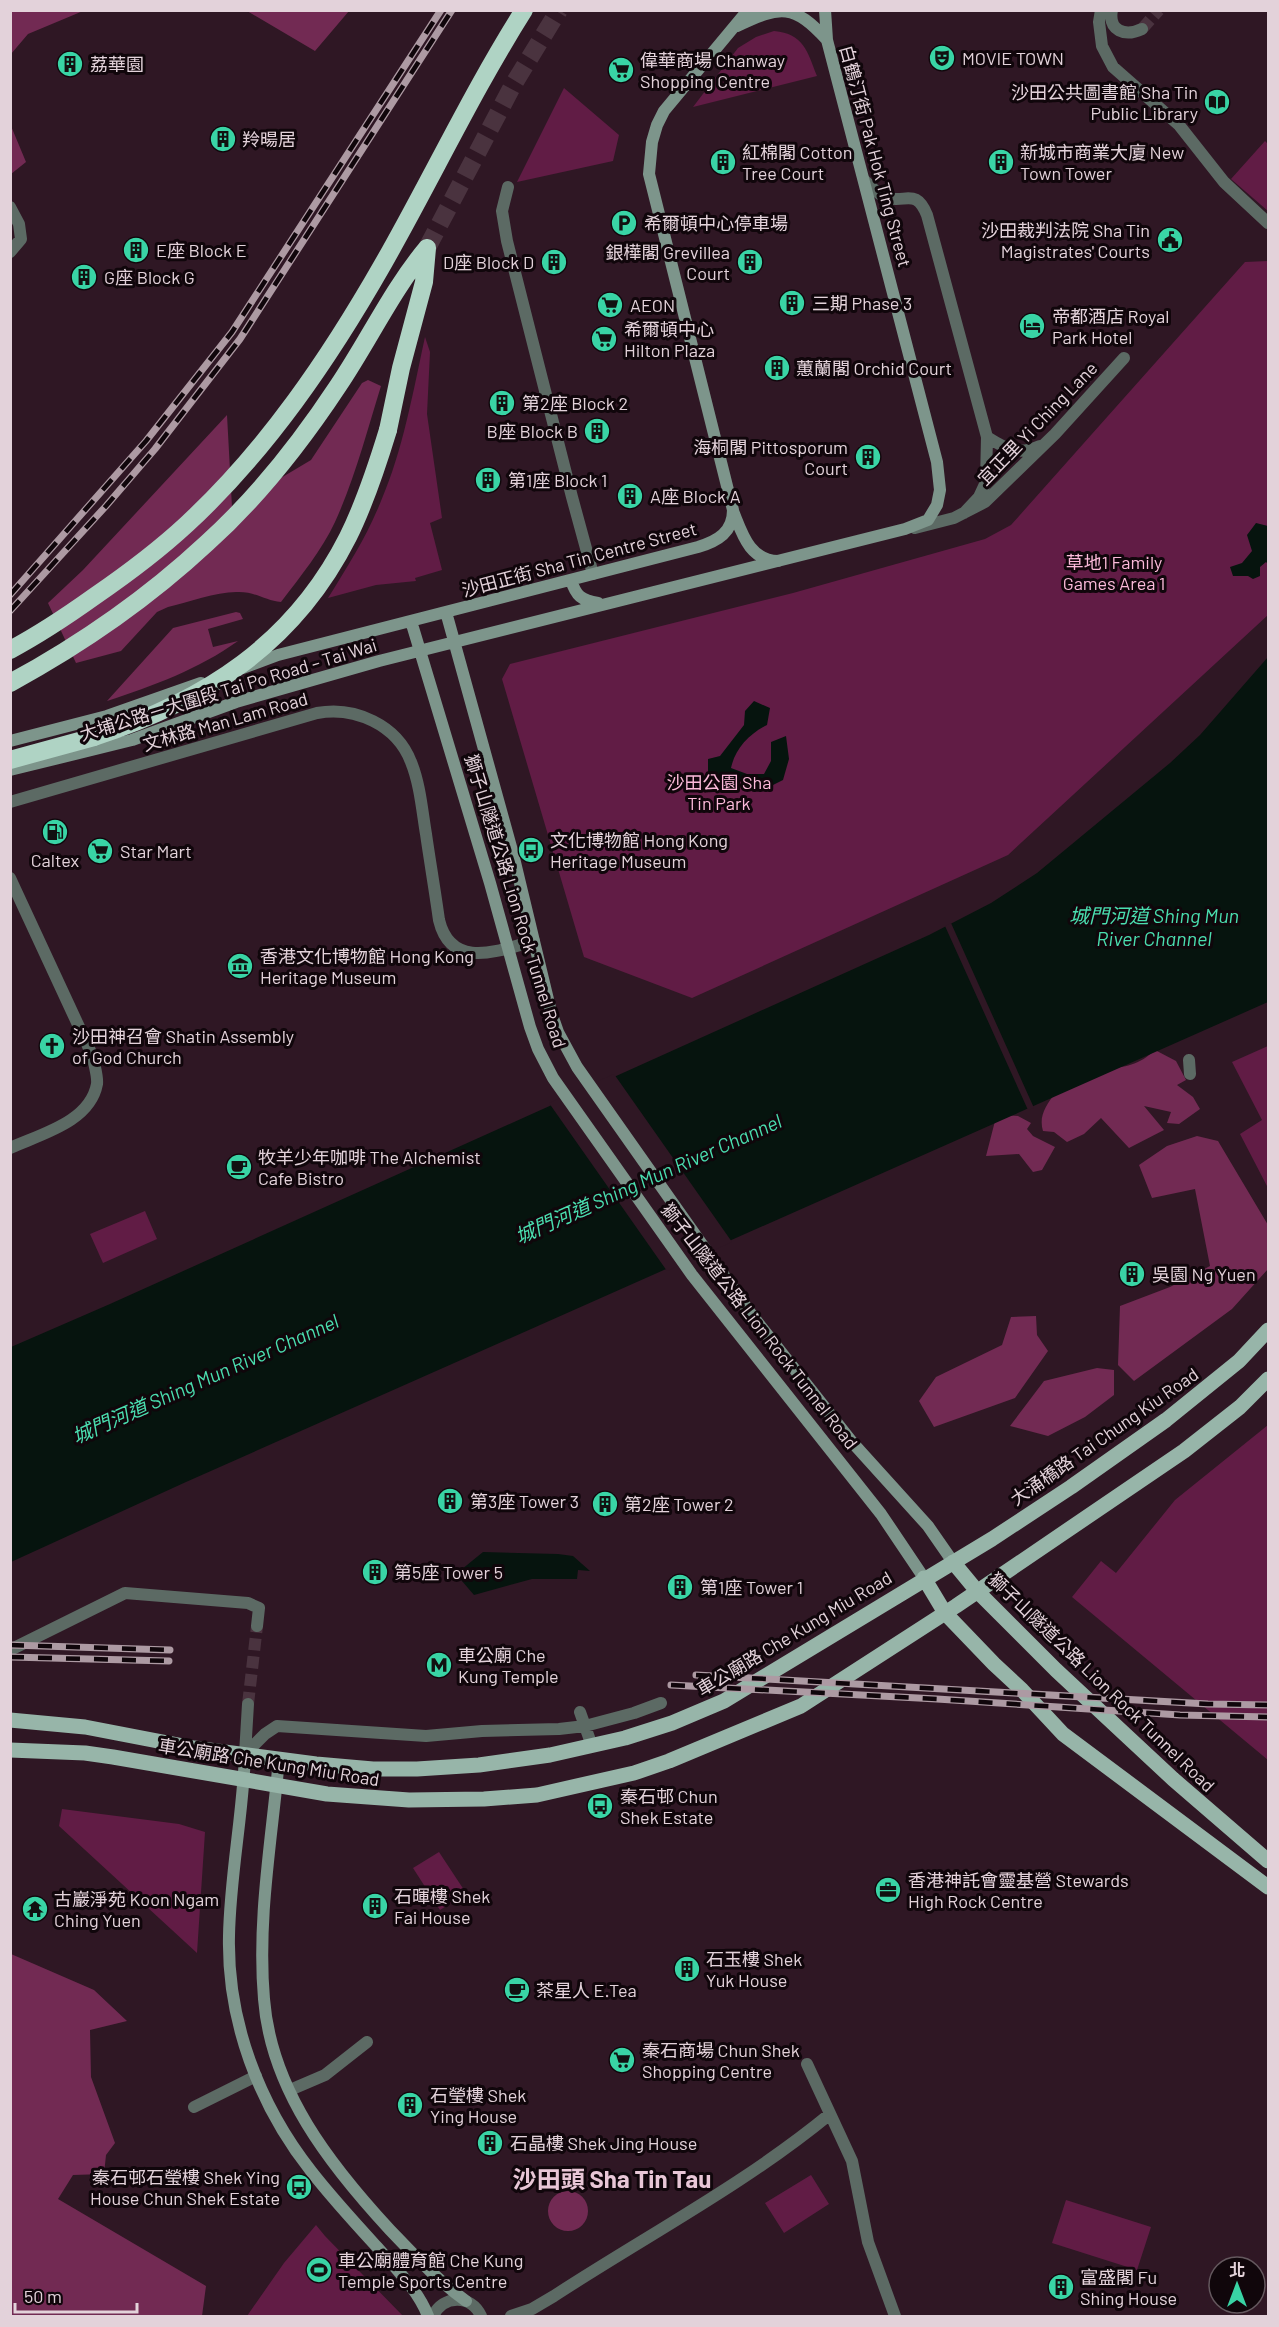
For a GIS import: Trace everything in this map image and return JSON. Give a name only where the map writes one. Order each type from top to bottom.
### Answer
[{"type":"highway","points":[[10,650],[48,628],[124,576],[186,525],[242,467],[294,402],[382,266],[467,107],[524,10]]},
{"type":"highway","points":[[10,683],[100,627],[193,556],[229,523],[312,423],[338,385],[405,274],[427,248],[424,282],[401,368],[388,430],[367,494],[348,537],[328,571],[290,620],[259,651],[213,685],[158,714],[102,734],[10,760]]},
{"type":"main road","points":[[748,10],[664,111],[652,142],[649,174],[733,510],[749,547],[759,556],[785,561]]},
{"type":"main road","points":[[825,10],[827,40]]},
{"type":"main road","points":[[731,30],[760,16],[775,12],[794,13],[809,21],[827,40]]},
{"type":"main road","name":"白鶴汀街 Pak Hok Ting Street","points":[[785,561],[905,529],[928,520],[937,505],[940,490],[938,469],[827,40]]},
{"type":"main road","name":"沙田正街 Sha Tin Centre Street","points":[[446,612],[708,544],[724,534],[730,527],[733,510]]},
{"type":"main road","points":[[455,641],[785,561]]},
{"type":"main road","points":[[571,580],[575,592],[582,600],[605,604]]},
{"type":"main road","name":"大埔公路－大圍段 Tai Po Road – Tai Wai","points":[[10,741],[107,716],[278,655],[446,612]]},
{"type":"main road","name":"獅子山隧道公路 Lion Rock Tunnel Road","points":[[446,612],[513,854],[551,1012],[558,1032],[577,1067],[751,1314],[852,1442],[928,1526],[977,1591],[1020,1635],[1173,1779],[1269,1861]]},
{"type":"main road","name":"獅子山隧道公路 Lion Rock Tunnel Road","points":[[411,621],[530,1027],[553,1078],[692,1275],[881,1514],[945,1613],[1063,1734],[1269,1887]]},
{"type":"main road","name":"大埔公路－大圍段 Tai Po Road – Tai Wai","points":[[10,770],[132,740],[236,702],[455,641]]},
{"type":"main road","name":"大涌橋路 Tai Chung Kiu Road","points":[[953,1562],[1071,1487],[1166,1420],[1239,1361],[1269,1330]]},
{"type":"main road","points":[[977,1591],[1185,1451],[1240,1407],[1269,1379]]},
{"type":"main road","name":"車公廟路 Che Kung Miu Road","points":[[12,1718],[86,1727],[194,1748],[373,1769],[417,1769],[487,1764],[550,1755],[592,1746],[666,1725],[724,1701],[953,1562]]},
{"type":"main road","name":"車公廟路 Che Kung Miu Road","points":[[10,1750],[95,1755],[327,1794],[370,1799],[484,1799],[537,1795],[618,1778],[677,1758],[801,1706],[977,1591]]},
{"type":"main road","points":[[245,1754],[231,1905],[229,1964],[235,2010],[245,2048],[269,2104],[298,2154],[404,2278],[423,2304],[428,2316]]},
{"type":"main road","points":[[279,1759],[261,1960],[264,2002],[271,2041],[281,2073],[311,2132],[338,2170],[422,2264],[466,2301]]},
{"type":"street","points":[[1101,10],[1099,22],[1102,46],[1113,67],[1179,125],[1224,182],[1269,223]]},
{"type":"street","points":[[1112,10],[1111,22],[1117,31],[1127,33],[1142,29]]},
{"type":"street","points":[[864,180],[886,197],[896,199],[907,197],[917,200],[924,207],[987,437],[986,482],[979,496],[964,513]]},
{"type":"street","points":[[508,187],[502,211],[507,241],[593,574]]},
{"type":"street","points":[[10,207],[19,224],[21,239],[10,252]]},
{"type":"street","name":"宜正里 Yi Ching Lane","points":[[905,529],[927,527],[985,502],[1055,434],[1124,358]]},
{"type":"street","points":[[987,437],[1008,450],[1021,452],[1042,444],[1055,434]]},
{"type":"street","name":"文林路 Man Lam Road","points":[[12,802],[317,713],[335,711],[354,714],[372,720],[386,729],[411,759],[419,791],[445,938],[455,948],[480,952],[508,948],[534,940]]},
{"type":"street","points":[[10,878],[93,1057],[97,1083],[86,1107],[68,1122],[10,1148]]},
{"type":"street","points":[[1189,1060],[1190,1074]]},
{"type":"street","points":[[10,1650],[125,1593],[248,1602],[259,1608],[257,1626]]},
{"type":"street","points":[[245,1754],[265,1734],[277,1726],[426,1736],[585,1726],[661,1703]]},
{"type":"street","points":[[245,1754],[248,1704]]},
{"type":"street","points":[[580,1712],[592,1746]]},
{"type":"street","points":[[290,2090],[325,2075],[366,2042]]},
{"type":"street","points":[[807,2064],[852,2161],[868,2242],[895,2316]]},
{"type":"street","points":[[194,2106],[256,2076]]},
{"type":"street","points":[[511,2316],[532,2309],[554,2296],[741,2179],[796,2142],[830,2114]]},
{"type":"street","points":[[433,2316],[439,2307],[457,2299],[474,2306],[481,2316]]},
{"type":"green space","points":[[774,31],[792,36],[803,45],[817,76],[693,107],[738,48],[756,37]]},
{"type":"green space","points":[[564,88],[619,135],[613,161],[517,182]]},
{"type":"green space","points":[[1265,141],[1268,144],[1268,211],[1231,179]]},
{"type":"green space","name":"沙田公園 Sha Tin Park","points":[[1268,261],[1268,615],[1008,855],[692,998],[584,957],[502,679],[510,664],[793,593],[985,539],[1011,525],[1245,262]]},
{"type":"green space","points":[[425,337],[430,352],[427,414],[442,518],[430,523],[442,570],[415,578],[416,581],[376,585],[328,598],[363,539],[389,482],[407,420]]},
{"type":"green space","points":[[1268,1046],[1268,1188],[1240,1134],[1262,1120],[1232,1062]]},
{"type":"green space","points":[[145,1211],[157,1239],[103,1263],[90,1234]]},
{"type":"green space","points":[[1268,1425],[1268,1760],[1072,1597],[1101,1561],[1116,1573],[1175,1500]]},
{"type":"green space","points":[[62,1809],[179,1824],[205,1832],[197,1953],[59,1826]]},
{"type":"green space","points":[[439,1852],[466,1893],[440,1910],[413,1868]]},
{"type":"green space","points":[[811,2175],[829,2204],[784,2233],[765,2203]]},
{"type":"green space","points":[[1066,2200],[1151,2227],[1137,2270],[1052,2243]]},
{"type":"green space","name":"車公廟體育館 Che Kung Temple Sports Centre","points":[[316,2225],[403,2316],[247,2316],[284,2263]]},
{"type":"shaded area","points":[[11,10],[83,11],[28,34],[11,54]]},
{"type":"shaded area","points":[[247,11],[349,11],[315,51]]},
{"type":"shaded area","points":[[11,126],[26,162],[10,174]]},
{"type":"shaded area","points":[[368,380],[381,386],[349,489],[324,543],[281,602],[251,593],[231,592],[168,607],[157,612],[121,651],[76,663],[48,603],[83,570],[227,415],[232,507],[311,460],[362,383]]},
{"type":"shaded area","points":[[236,612],[240,613],[243,619],[208,629],[213,647],[238,641],[208,660],[175,676],[107,701],[173,628]]},
{"type":"shaded area","points":[[1155,1050],[1176,1061],[1186,1080],[1177,1085],[1193,1097],[1200,1109],[1179,1124],[1167,1123],[1171,1112],[1144,1106],[1164,1130],[1129,1148],[1101,1118],[1084,1134],[1067,1142],[1054,1132],[1043,1131],[1043,1113],[1047,1105],[1081,1067],[1111,1068],[1129,1065],[1138,1062]]},
{"type":"shaded area","points":[[1003,1115],[1018,1116],[1031,1123],[1027,1129],[1033,1136],[1055,1147],[1042,1170],[1033,1172],[1019,1154],[986,1156],[995,1121]]},
{"type":"shaded area","points":[[1197,1136],[1218,1141],[1268,1225],[1268,1269],[1232,1309],[1134,1381],[1118,1365],[1120,1306],[1170,1287],[1210,1266],[1195,1189],[1152,1198],[1139,1165],[1167,1146]]},
{"type":"shaded area","points":[[1036,1316],[1037,1335],[1048,1351],[1015,1398],[934,1427],[919,1401],[936,1377],[1002,1345],[1011,1317]]},
{"type":"shaded area","points":[[1097,1368],[1114,1370],[1114,1395],[1085,1417],[1048,1436],[1010,1426],[1044,1381]]},
{"type":"shaded area","points":[[11,1954],[94,1990],[127,2021],[90,2030],[91,2077],[115,2143],[106,2155],[104,2174],[73,2175],[58,2199],[206,2286],[202,2316],[11,2316]]},
{"type":"shaded area","points":[[568,2191],[582,2197],[588,2211],[582,2225],[568,2231],[554,2225],[548,2211],[554,2197]]},
{"type":"water","points":[[1256,523],[1268,526],[1268,564],[1266,562],[1260,567],[1260,576],[1253,579],[1248,576],[1233,576],[1230,567],[1242,563],[1252,551],[1247,535]]},
{"type":"water","name":"城門河道 Shing Mun River Channel","points":[[1268,657],[1268,1002],[186,1482],[11,1562],[11,1347],[929,935],[991,903],[1037,873],[1170,763],[1200,735]]},
{"type":"water","points":[[754,701],[770,708],[767,725],[744,743],[731,768],[747,774],[764,774],[771,761],[771,742],[786,736],[789,759],[783,780],[767,788],[708,773],[708,759],[720,756],[744,725],[745,711]]},
{"type":"water","points":[[483,1552],[573,1556],[590,1571],[578,1570],[577,1579],[532,1579],[474,1595],[456,1574]]},
{"type":"pier","points":[[951,923],[1034,1108],[1028,1110],[945,926]]},
{"type":"pier","points":[[614,1074],[732,1242],[667,1271],[549,1103]]},
{"type":"tunnel","points":[[427,248],[513,85],[559,10]]},
{"type":"tunnel","points":[[1142,29],[1159,10]]},
{"type":"tunnel","points":[[248,1704],[257,1626]]},
{"type":"railway","points":[[10,595],[146,441],[232,332],[441,10]]},
{"type":"railway","points":[[10,611],[155,449],[240,339],[452,10]]},
{"type":"railway","points":[[10,1645],[170,1650]]},
{"type":"railway","points":[[10,1657],[169,1661]]},
{"type":"railway","points":[[696,1675],[1208,1704],[1268,1705]]},
{"type":"railway","points":[[671,1685],[1180,1715],[1268,1717]]},
{"type":"place","name":"MOVIE TOWN","points":[[942,58]]},
{"type":"place","name":"荔華園","points":[[70,64]]},
{"type":"place","name":"偉華商場 Chanway Shopping Centre","points":[[621,70]]},
{"type":"place","name":"沙田公共圖書館 Sha Tin Public Library","points":[[1217,102]]},
{"type":"place","name":"羚暘居","points":[[223,139]]},
{"type":"place","name":"紅棉閣 Cotton Tree Court","points":[[723,162]]},
{"type":"place","name":"新城市商業大廈 New Town Tower","points":[[1001,162]]},
{"type":"place","name":"希爾頓中心停車場","points":[[624,223]]},
{"type":"place","name":"沙田裁判法院 Sha Tin Magistrates' Courts","points":[[1170,240]]},
{"type":"place","name":"E座 Block E","points":[[136,250]]},
{"type":"place","name":"D座 Block D","points":[[554,262]]},
{"type":"place","name":"銀樺閣 Grevillea Court","points":[[750,262]]},
{"type":"place","name":"G座 Block G","points":[[84,277]]},
{"type":"place","name":"三期 Phase 3","points":[[792,303]]},
{"type":"place","name":"AEON","points":[[610,305]]},
{"type":"place","name":"帝都酒店 Royal Park Hotel","points":[[1032,326]]},
{"type":"place","name":"希爾頓中心 Hilton Plaza","points":[[604,339]]},
{"type":"place","name":"蕙蘭閣 Orchid Court","points":[[777,368]]},
{"type":"place","name":"第2座 Block 2","points":[[502,403]]},
{"type":"place","name":"B座 Block B","points":[[597,431]]},
{"type":"place","name":"海桐閣 Pittosporum Court","points":[[868,457]]},
{"type":"place","name":"第1座 Block 1","points":[[488,480]]},
{"type":"place","name":"A座 Block A","points":[[630,496]]},
{"type":"place","name":"Caltex","points":[[55,832]]},
{"type":"place","name":"文化博物館 Hong Kong Heritage Museum","points":[[531,850]]},
{"type":"place","name":"Star Mart","points":[[100,851]]},
{"type":"place","name":"香港文化博物館 Hong Kong Heritage Museum","points":[[240,966]]},
{"type":"place","name":"沙田神召會 Shatin Assembly of God Church","points":[[52,1046]]},
{"type":"place","name":"牧羊少年咖啡 The Alchemist Cafe Bistro","points":[[239,1167]]},
{"type":"place","name":"吳園 Ng Yuen","points":[[1132,1274]]},
{"type":"place","name":"第3座 Tower 3","points":[[450,1501]]},
{"type":"place","name":"第2座 Tower 2","points":[[605,1504]]},
{"type":"place","name":"第5座 Tower 5","points":[[375,1572]]},
{"type":"place","name":"第1座 Tower 1","points":[[680,1587]]},
{"type":"place","name":"車公廟 Che Kung Temple","points":[[439,1665]]},
{"type":"place","name":"秦石邨 Chun Shek Estate","points":[[600,1806]]},
{"type":"place","name":"香港神託會靈基營 Stewards High Rock Centre","points":[[888,1890]]},
{"type":"place","name":"石暉樓 Shek Fai House","points":[[375,1906]]},
{"type":"place","name":"古巖淨苑 Koon Ngam Ching Yuen","points":[[35,1909]]},
{"type":"place","name":"石玉樓 Shek Yuk House","points":[[687,1969]]},
{"type":"place","name":"茶星人 E.Tea","points":[[517,1990]]},
{"type":"place","name":"秦石商場 Chun Shek Shopping Centre","points":[[622,2060]]},
{"type":"place","name":"石瑩樓 Shek Ying House","points":[[410,2105]]},
{"type":"place","name":"石晶樓 Shek Jing House","points":[[490,2143]]},
{"type":"place","name":"秦石邨石瑩樓 Shek Ying House Chun Shek Estate","points":[[299,2187]]},
{"type":"place","name":"車公廟體育館 Che Kung Temple Sports Centre","points":[[319,2270]]},
{"type":"place","name":"富盛閣 Fu Shing House","points":[[1061,2287]]},
{"type":"district","name":"沙田頭 Sha Tin Tau","points":[[612,2178]]},
{"type":"park label","name":"草地1 Family Games Area 1","points":[[1114,572]]}]
